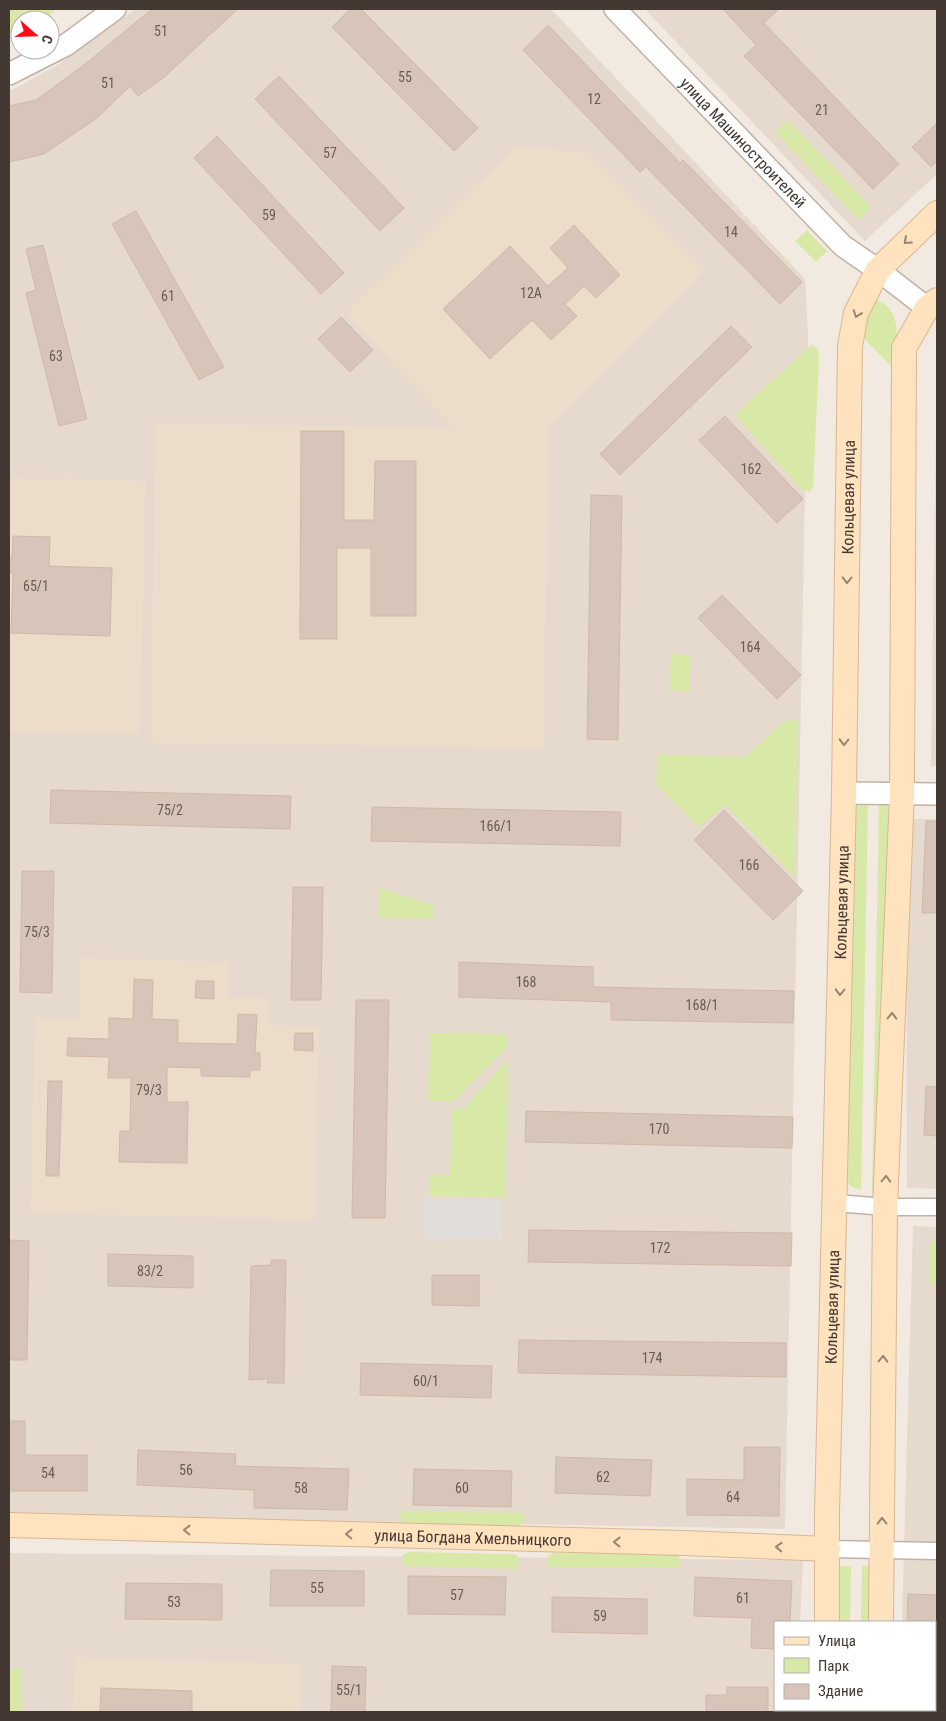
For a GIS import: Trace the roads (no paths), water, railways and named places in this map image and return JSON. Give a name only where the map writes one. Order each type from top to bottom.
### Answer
[{"type":"main road","name":"Кольцевая улица","points":[[827,1621],[844,794],[850,346],[856,313],[878,270],[937,213]]},
{"type":"main road","points":[[881,1621],[884,1207],[902,793],[904,348],[932,304]]},
{"type":"main road","name":"улица Богдана Хмельницкого","points":[[9,1526],[684,1543],[828,1549]]},
{"type":"street","points":[[9,74],[66,45],[115,9]]},
{"type":"street","name":"улица Машиностроителей","points":[[615,9],[843,246],[932,304]]},
{"type":"street","points":[[844,794],[937,794]]},
{"type":"street","points":[[836,1203],[884,1207],[937,1207]]},
{"type":"street","name":"улица Богдана Хмельницкого","points":[[828,1549],[937,1551]]}]
